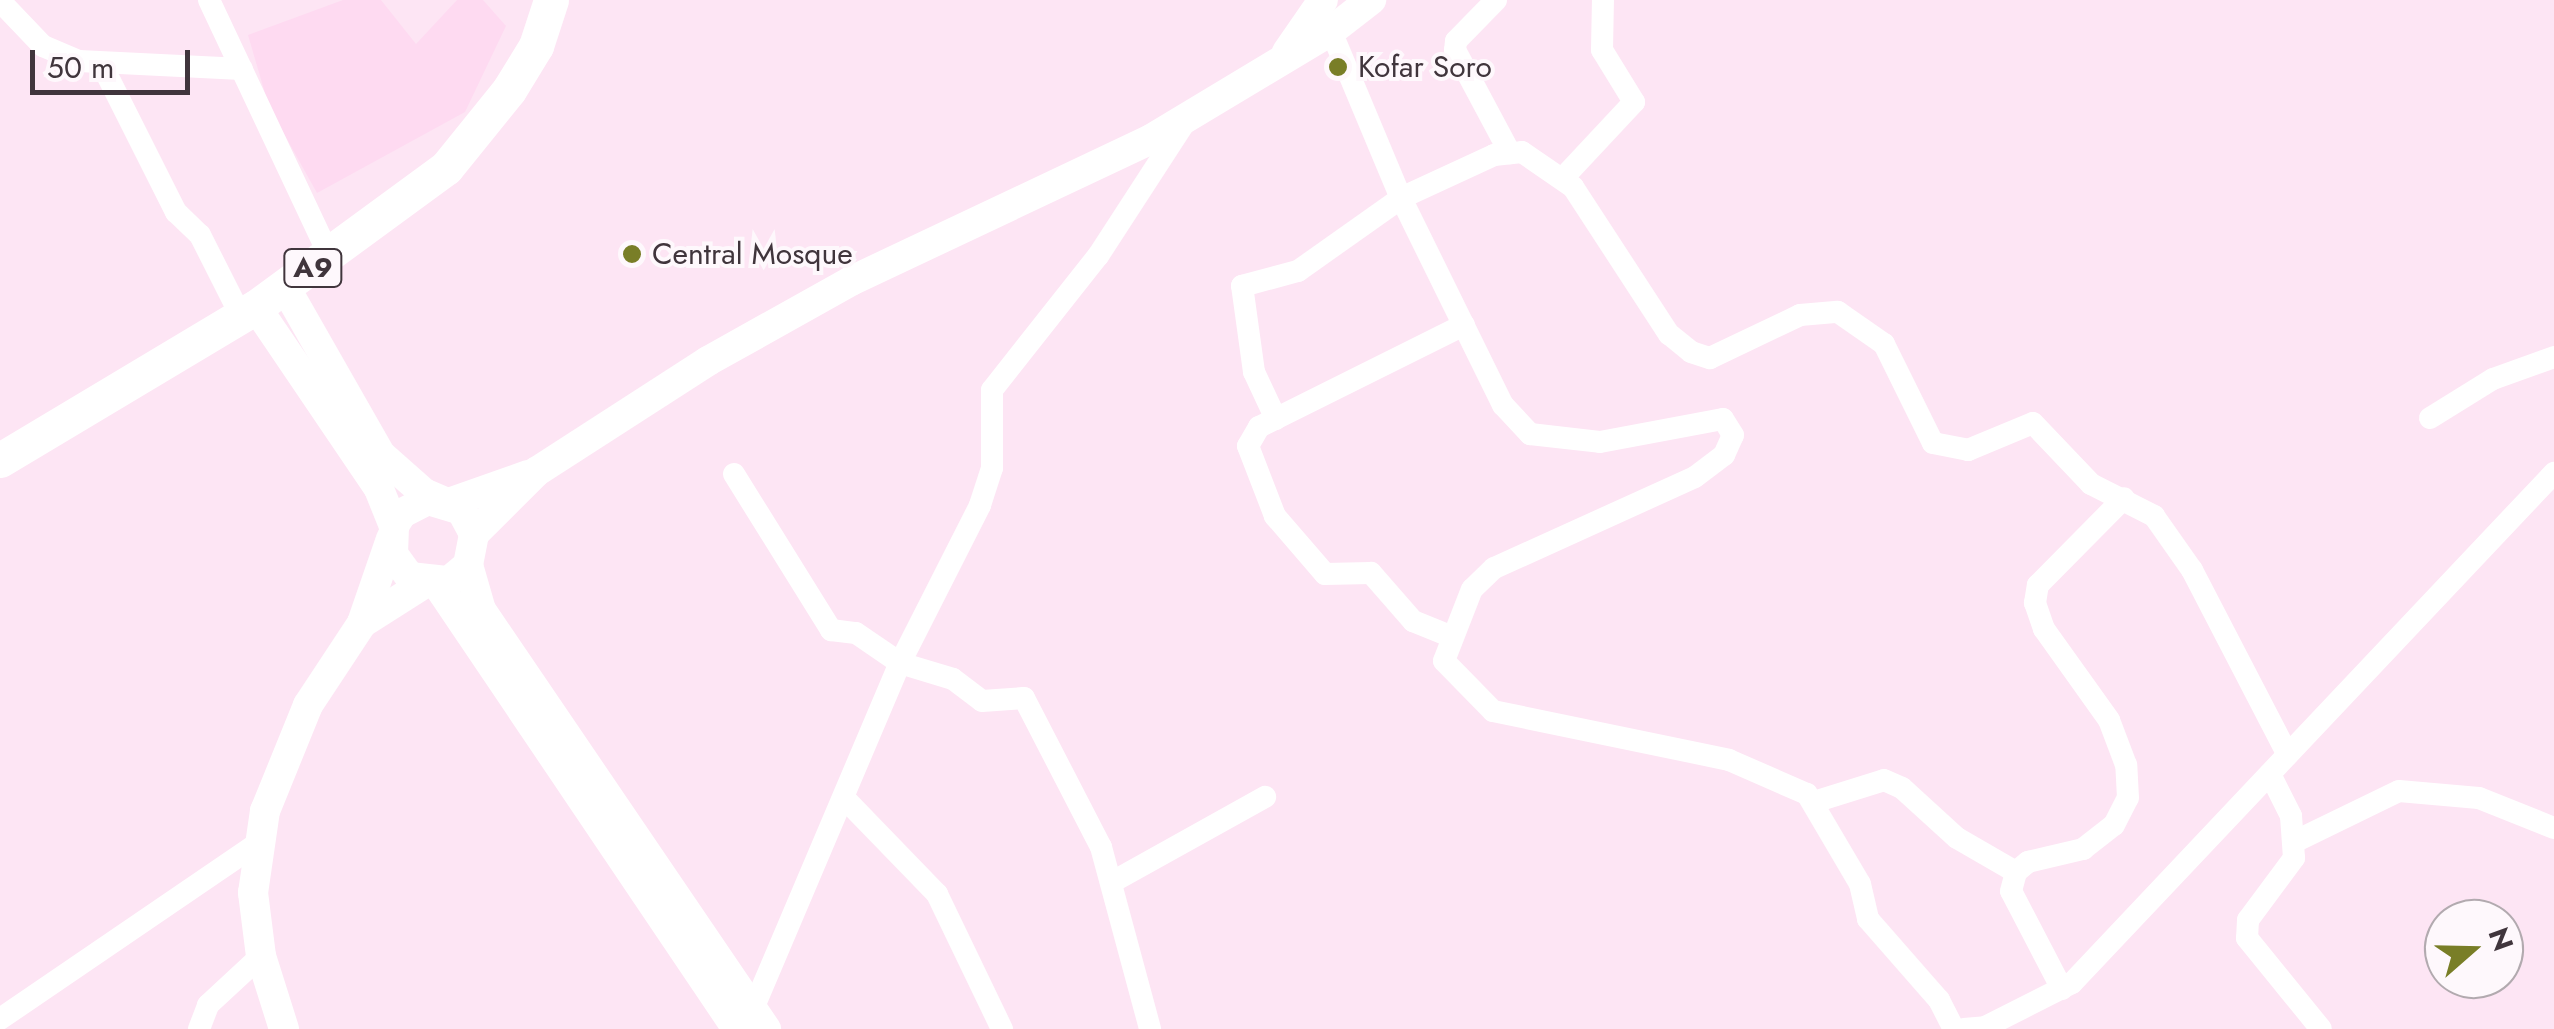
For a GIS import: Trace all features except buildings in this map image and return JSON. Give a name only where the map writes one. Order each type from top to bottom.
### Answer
[{"type":"highway","name":"A9","points":[[0,460],[261,303],[446,168],[487,125],[536,46],[551,0]]},
{"type":"main road","points":[[1283,59],[1323,0]]},
{"type":"main road","points":[[739,1022],[480,610],[468,565],[474,534],[536,472],[708,362],[851,281],[1189,116],[1331,31],[1371,0]]},
{"type":"main road","points":[[261,303],[382,454],[412,484],[446,502],[474,534]]},
{"type":"main road","points":[[261,303],[379,489],[400,567],[431,584],[739,1022]]},
{"type":"main road","points":[[284,1029],[261,956],[253,893],[259,842],[279,764],[362,624],[393,532],[414,504],[446,502],[536,472]]},
{"type":"main road","points":[[362,624],[468,565]]},
{"type":"street","points":[[209,0],[329,256]]},
{"type":"street","points":[[1496,0],[1456,41],[1455,50],[1510,153]]},
{"type":"street","points":[[1563,178],[1632,112],[1634,102],[1602,50],[1603,0]]},
{"type":"street","points":[[4,12],[43,46],[101,63],[242,69]]},
{"type":"street","points":[[1331,31],[1402,198],[1464,325],[1504,405],[1530,434],[1600,442],[1723,419],[1733,435],[1724,454],[1695,476],[1494,568],[1472,589],[1450,636],[1444,661],[1493,711],[1728,760],[1814,802],[1860,884],[1868,919],[1939,1000],[1954,1029]]},
{"type":"street","points":[[101,63],[176,212],[261,303]]},
{"type":"street","points":[[739,1022],[846,800],[900,663],[980,504],[992,468],[992,390],[1098,256],[1189,116]]},
{"type":"street","points":[[1276,419],[1254,372],[1242,286],[1298,271],[1402,198],[1510,153],[1543,160],[1563,178],[1668,334],[1691,352],[1710,358],[1800,316],[1838,312],[1884,344],[1934,443],[1968,450],[2033,423],[2091,484],[2154,516],[2192,570],[2288,755]]},
{"type":"street","points":[[1450,636],[1412,620],[1371,573],[1325,574],[1275,516],[1248,446],[1259,427],[1464,325]]},
{"type":"street","points":[[2430,418],[2493,380],[2554,357]]},
{"type":"street","points":[[734,474],[824,625],[856,633],[900,663],[953,680],[982,701],[1024,698],[1114,882],[1150,1029]]},
{"type":"street","points":[[1964,1029],[1985,1027],[2062,989],[2554,474]]},
{"type":"street","points":[[1814,802],[1884,780],[1902,788],[1957,838],[2016,872],[2082,849],[2114,825],[2128,798],[2126,765],[2109,720],[2044,629],[2035,603],[2038,585],[2124,498]]},
{"type":"street","points":[[2270,774],[2296,841],[2294,858],[2248,920],[2246,938],[2321,1029]]},
{"type":"street","points":[[2296,841],[2400,791],[2479,798],[2554,828]]},
{"type":"street","points":[[1114,882],[1265,797]]},
{"type":"street","points":[[846,800],[937,894],[1002,1029]]},
{"type":"street","points":[[0,1019],[259,842]]},
{"type":"street","points":[[2016,872],[2011,890],[2062,989]]},
{"type":"street","points":[[184,1029],[261,956]]},
{"type":"street","points":[[199,1029],[208,1005]]},
{"type":"shaded area","points":[[343,0],[381,0],[416,44],[457,0],[483,0],[506,26],[465,112],[317,193],[269,107],[248,35]]},
{"type":"place","name":"Kofar Soro","points":[[1338,67]]},
{"type":"place","name":"Central Mosque","points":[[632,254]]}]
